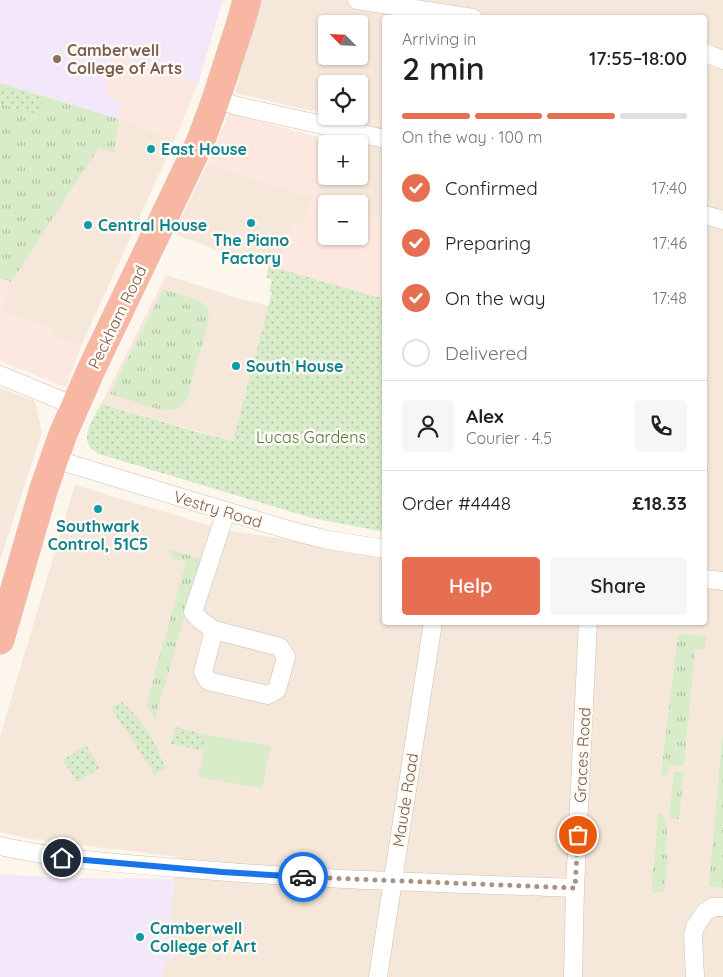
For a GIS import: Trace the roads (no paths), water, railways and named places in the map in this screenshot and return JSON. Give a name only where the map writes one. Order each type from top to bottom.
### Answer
[{"type":"highway","name":"Peckham Road","points":[[2,627],[63,434],[91,370],[195,154],[216,99],[247,0]]},
{"type":"street","points":[[357,0],[454,15]]},
{"type":"street","points":[[707,54],[723,60]]},
{"type":"street","points":[[216,99],[237,106],[382,138]]},
{"type":"street","points":[[707,216],[723,220]]},
{"type":"street","points":[[0,375],[75,406]]},
{"type":"street","name":"Vestry Road","points":[[54,459],[292,531],[324,539],[382,549]]},
{"type":"street","points":[[214,630],[203,672],[208,681],[268,695],[277,690],[286,657],[280,647],[214,630],[200,620],[194,612],[226,512]]},
{"type":"street","points":[[707,579],[723,581]]},
{"type":"street","name":"Maude Road","points":[[378,977],[433,625]]},
{"type":"street","name":"Graces Road","points":[[573,977],[575,888],[588,625]]},
{"type":"street","points":[[0,846],[62,858],[239,873],[575,888]]},
{"type":"street","points":[[695,977],[693,935],[695,927],[705,912],[713,907],[723,907]]},
{"type":"place","name":"Camberwell College of Arts","points":[[57,59]]},
{"type":"place","name":"East House","points":[[151,149]]},
{"type":"place","name":"The Piano Factory","points":[[251,223]]},
{"type":"place","name":"Central House","points":[[88,225]]},
{"type":"place","name":"South House","points":[[236,366]]},
{"type":"place","name":"Southwark Control, 51C5","points":[[98,509]]},
{"type":"place","name":"Camberwell College of Art","points":[[140,937]]},
{"type":"park label","name":"Lucas Gardens","points":[[311,437]]}]
